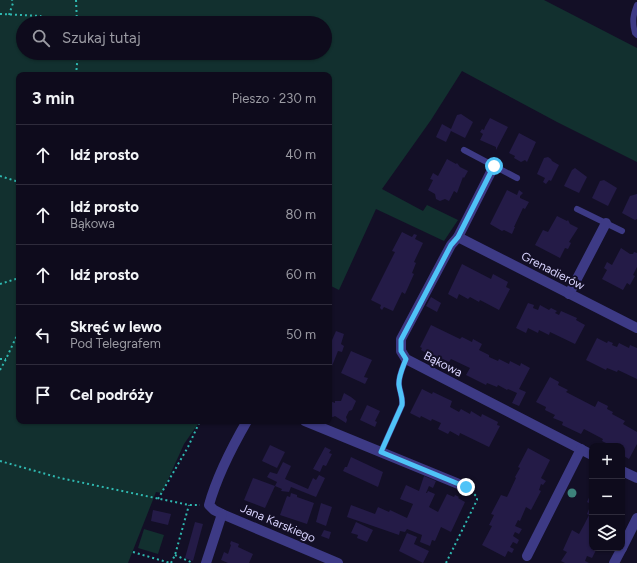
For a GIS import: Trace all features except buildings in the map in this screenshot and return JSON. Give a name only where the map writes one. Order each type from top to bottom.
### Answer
[{"type":"street","name":"Bąkowa","points":[[494,166],[458,237],[451,245],[401,340],[401,351],[406,359],[589,453]]},
{"type":"street","points":[[569,294],[606,223]]},
{"type":"street","name":"Grenadierów","points":[[458,237],[637,328]]},
{"type":"street","points":[[209,505],[216,484],[245,424]]},
{"type":"street","points":[[312,424],[466,487]]},
{"type":"street","points":[[526,556],[581,449]]},
{"type":"street","points":[[625,472],[637,478]]},
{"type":"street","name":"Jana Karskiego","points":[[209,505],[214,510],[222,514],[338,563]]},
{"type":"street","points":[[206,563],[222,514]]},
{"type":"street","points":[[625,542],[637,518]]},
{"type":"street","points":[[614,563],[620,551]]},
{"type":"lane","points":[[637,5],[633,16],[633,26],[637,35]]},
{"type":"lane","points":[[464,150],[517,178]]},
{"type":"lane","points":[[577,209],[622,231]]},
{"type":"lane","points":[[381,452],[402,405],[403,398],[399,386],[399,380],[406,359]]},
{"type":"path","points":[[9,15],[13,3],[12,0]]},
{"type":"path","points":[[76,0],[77,16]]},
{"type":"path","points":[[0,14],[40,16]]},
{"type":"path","points":[[76,72],[77,60]]},
{"type":"path","points":[[0,176],[16,181]]},
{"type":"path","points":[[0,284],[16,279]]},
{"type":"path","points":[[0,370],[16,337]]},
{"type":"path","points":[[0,359],[6,359]]},
{"type":"path","points":[[158,499],[188,448],[199,424]]},
{"type":"path","points":[[0,461],[60,478],[189,506],[209,505]]},
{"type":"path","points":[[446,563],[478,497],[466,487]]},
{"type":"path","points":[[132,552],[170,563],[175,555],[189,506]]},
{"type":"path","points":[[175,555],[193,563]]},
{"type":"green space","points":[[0,0],[544,0],[637,48],[637,162],[557,122],[462,71],[431,120],[382,189],[423,211],[427,205],[458,220],[444,241],[376,209],[339,290],[332,286],[332,72],[16,72],[16,424],[198,424],[184,444],[162,493],[156,492],[128,563],[0,563]]},
{"type":"green space","points":[[144,529],[164,535],[158,554],[138,548]]},
{"type":"route","points":[[466,487],[381,452],[402,405],[403,398],[399,386],[399,380],[406,359],[401,351],[401,340],[451,245],[458,237],[494,166]]}]
